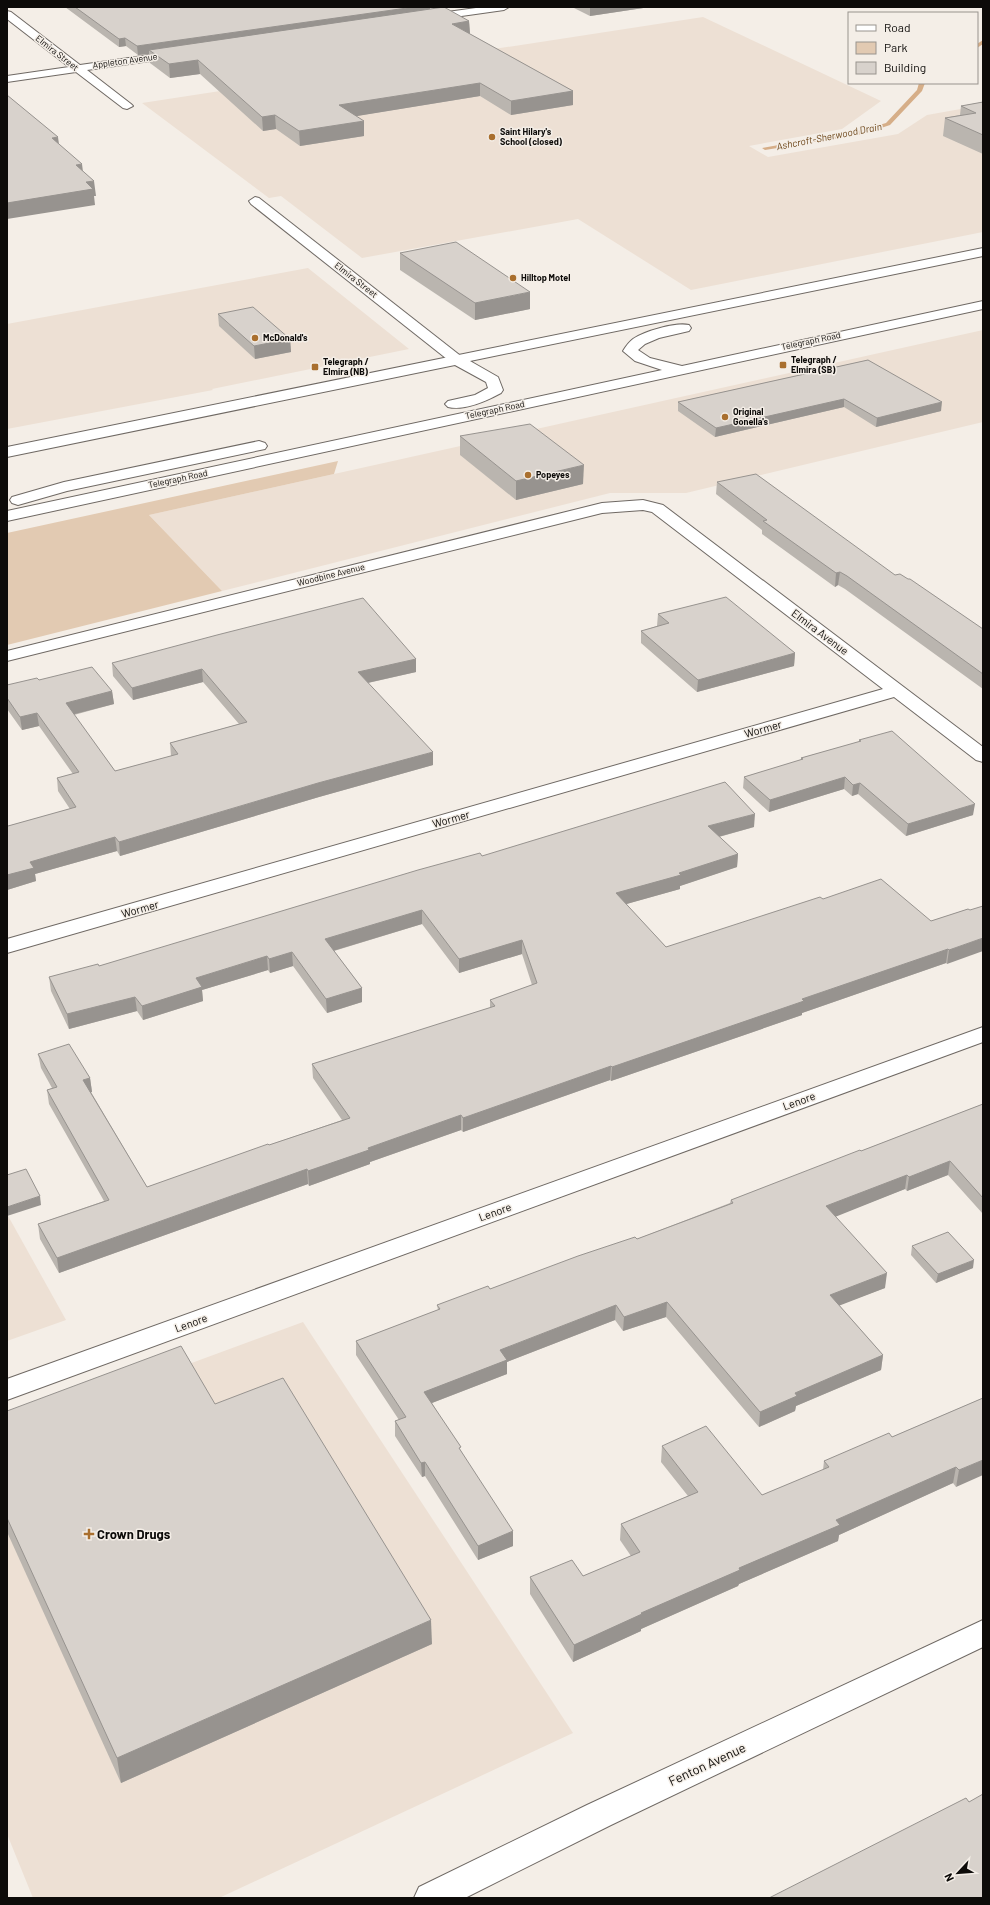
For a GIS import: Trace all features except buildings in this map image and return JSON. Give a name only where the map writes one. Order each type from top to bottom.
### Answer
[{"type":"street","points":[[418,19],[504,7]]},
{"type":"street","name":"Elmira Street","points":[[7,14],[127,106]]},
{"type":"street","name":"Appleton Avenue","points":[[7,78],[192,52]]},
{"type":"street","name":"Elmira Street","points":[[255,201],[457,360],[493,380],[496,390],[479,398],[442,406]]},
{"type":"street","points":[[7,452],[983,252]]},
{"type":"street","points":[[890,285],[925,274],[931,263]]},
{"type":"street","name":"Telegraph Road","points":[[7,516],[983,305]]},
{"type":"street","points":[[682,369],[652,364],[637,358],[630,351],[633,345],[656,334],[694,326]]},
{"type":"street","points":[[7,503],[64,487],[275,442]]},
{"type":"street","name":"Woodbine Avenue","points":[[7,656],[602,508],[643,505],[657,508]]},
{"type":"street","name":"Elmira Avenue","points":[[657,508],[983,756]]},
{"type":"street","name":"Wormer","points":[[7,946],[896,691]]},
{"type":"street","name":"Lenore","points":[[7,1390],[983,1034]]},
{"type":"street","name":"Fenton Avenue","points":[[432,1898],[599,1815],[983,1634]]},
{"type":"shaded area","name":"Saint Hilary's School (closed)","points":[[703,17],[881,101],[842,129],[749,146],[768,157],[898,134],[927,115],[983,105],[983,232],[691,290],[578,219],[362,258],[281,196],[269,198],[142,103]]},
{"type":"shaded area","points":[[308,268],[409,349],[212,389],[213,390],[7,429],[7,324]]},
{"type":"shaded area","points":[[983,330],[983,422],[686,493],[610,493],[222,591],[149,515]]},
{"type":"shaded area","points":[[7,1214],[66,1320],[7,1341]]},
{"type":"shaded area","points":[[303,1322],[573,1733],[219,1898],[33,1898],[7,1834],[7,1431]]},
{"type":"green space","points":[[338,461],[334,474],[149,515],[222,591],[7,645],[7,533]]},
{"type":"waterway","name":"Ashcroft-Sherwood Drain","points":[[978,45],[983,42]]},
{"type":"waterway","name":"Ashcroft-Sherwood Drain","points":[[765,148],[863,132],[888,124],[920,90],[922,84]]},
{"type":"place","name":"Saint Hilary's School (closed)","points":[[492,137]]},
{"type":"place","name":"Hilltop Motel","points":[[513,278]]},
{"type":"place","name":"McDonald's","points":[[255,338]]},
{"type":"place","name":"Telegraph / Elmira (SB)","points":[[783,365]]},
{"type":"place","name":"Telegraph / Elmira (NB)","points":[[315,367]]},
{"type":"place","name":"Original Gonella's","points":[[725,417]]},
{"type":"place","name":"Popeyes","points":[[528,475]]},
{"type":"place","name":"Crown Drugs","points":[[89,1534]]}]
